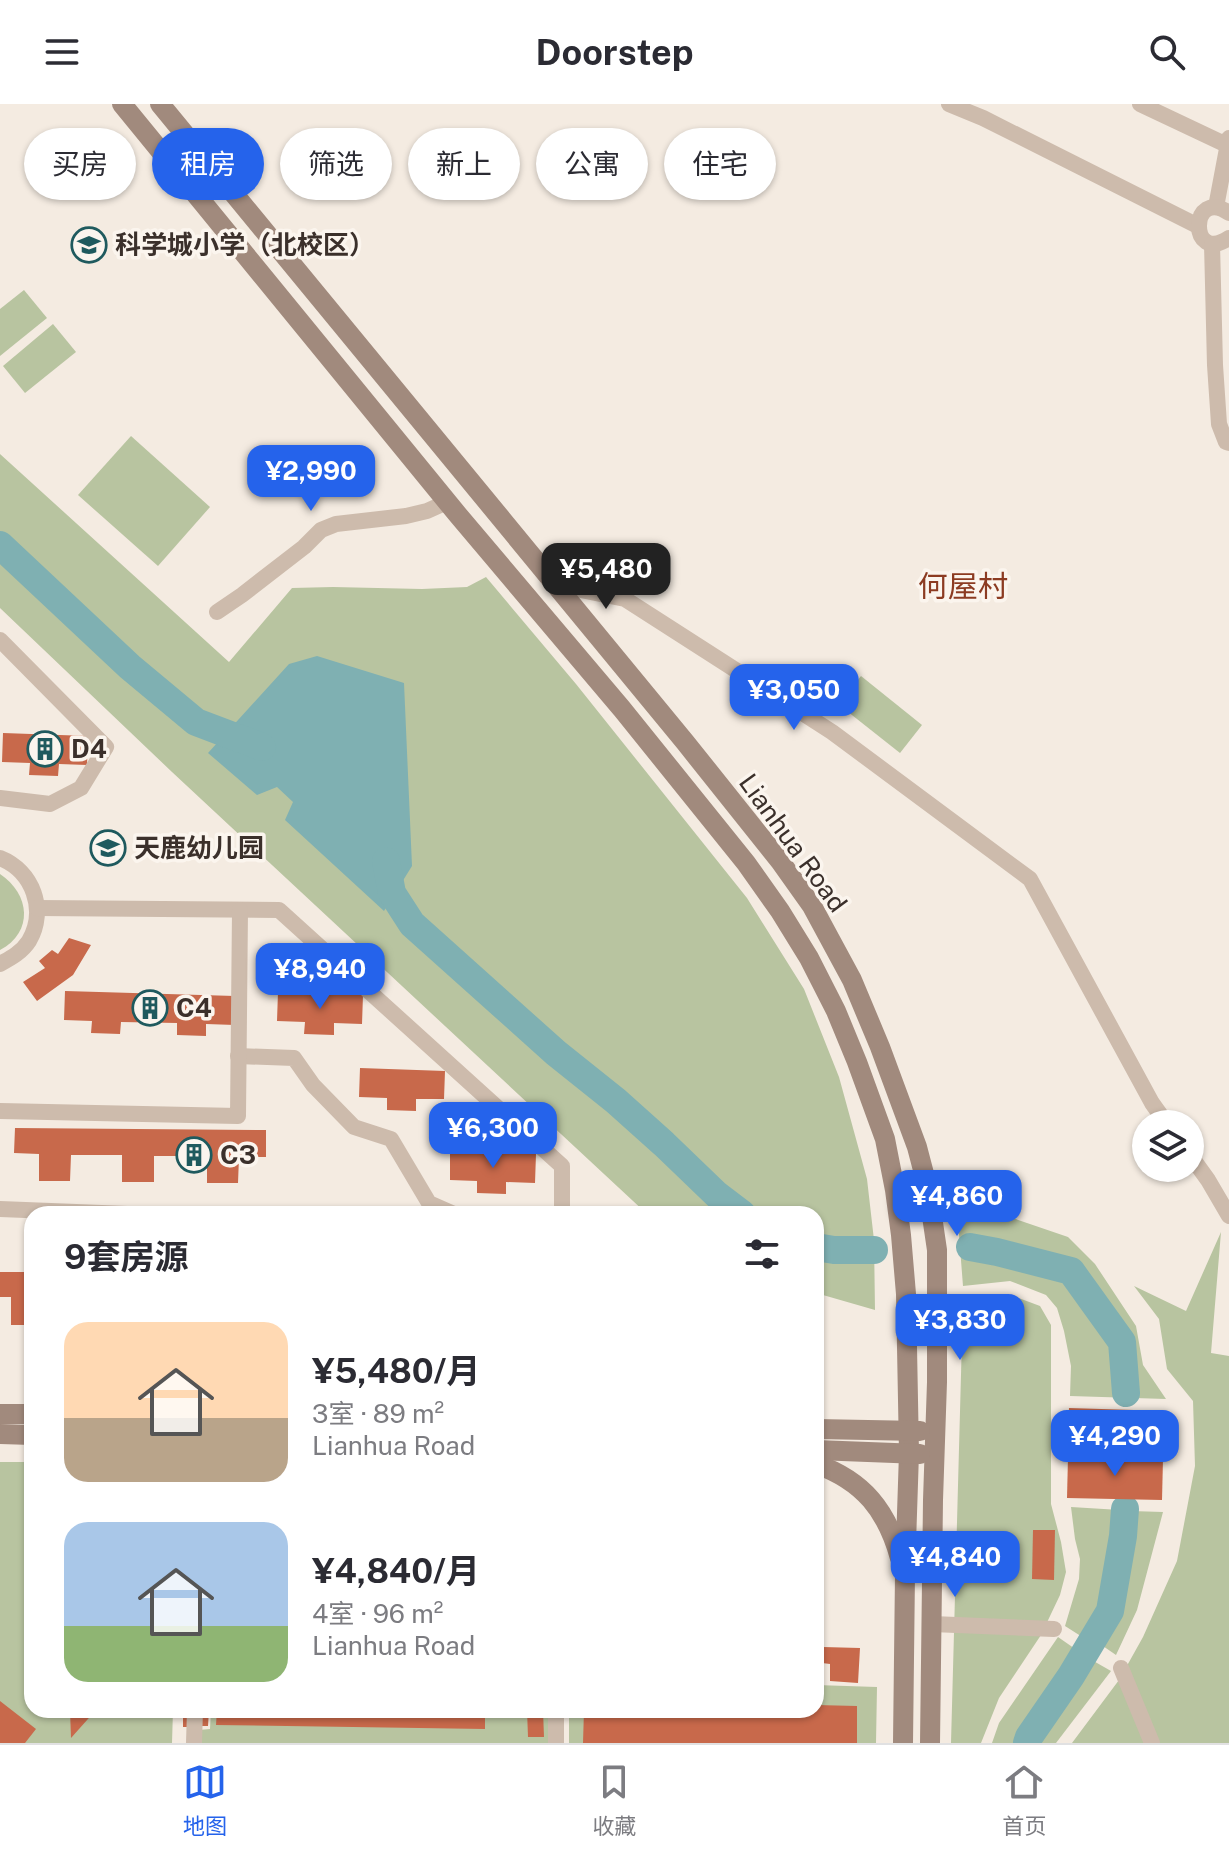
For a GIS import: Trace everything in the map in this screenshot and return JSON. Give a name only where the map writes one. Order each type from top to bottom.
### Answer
[{"type":"street","points":[[122,104],[746,863],[780,911],[829,997],[885,1139],[901,1235],[906,1294],[909,1431],[903,1743]]},
{"type":"street","name":"Lianhua Road","points":[[160,104],[780,861],[812,906],[852,980],[917,1147],[928,1189],[937,1250],[930,1743]]},
{"type":"street","points":[[949,104],[1198,226]]},
{"type":"street","points":[[1140,104],[1228,142],[1223,210],[1205,211],[1198,226],[1202,237],[1212,244],[1229,238]]},
{"type":"street","points":[[1212,244],[1219,424],[1229,443]]},
{"type":"street","points":[[217,612],[304,547],[321,530],[336,524],[406,516],[447,502]]},
{"type":"street","points":[[556,585],[625,599],[832,732],[1030,879],[1157,1110]]},
{"type":"street","points":[[0,640],[106,747],[81,788],[50,804],[0,798]]},
{"type":"street","points":[[0,858],[24,874],[33,890],[37,908],[36,926],[28,943],[15,956],[0,964]]},
{"type":"street","points":[[37,908],[279,910],[562,1166],[562,1206]]},
{"type":"street","points":[[0,1111],[238,1116],[240,910]]},
{"type":"street","points":[[238,1056],[294,1058],[313,1085],[354,1127],[391,1139],[429,1203],[436,1206]]},
{"type":"street","points":[[1204,1174],[1229,1216]]},
{"type":"street","points":[[0,1209],[24,1210]]},
{"type":"street","points":[[0,1414],[24,1414]]},
{"type":"street","points":[[824,1429],[936,1431]]},
{"type":"street","points":[[0,1434],[24,1435]]},
{"type":"street","points":[[824,1450],[935,1454]]},
{"type":"street","points":[[824,1468],[847,1479],[877,1504],[894,1535],[905,1574]]},
{"type":"street","points":[[932,1624],[1054,1629]]},
{"type":"street","points":[[1121,1668],[1152,1743]]},
{"type":"street","points":[[194,1743],[195,1718]]},
{"type":"street","points":[[556,1718],[556,1743]]},
{"type":"green space","points":[[24,290],[47,318],[0,356],[0,309]]},
{"type":"green space","points":[[53,324],[76,352],[25,393],[3,366]]},
{"type":"green space","points":[[131,436],[210,507],[158,566],[78,495]]},
{"type":"green space","points":[[0,454],[229,662],[292,588],[467,587],[486,577],[747,898],[804,989],[839,1077],[867,1179],[874,1240],[875,1310],[824,1295],[824,1206],[638,1206],[0,608]]},
{"type":"green space","points":[[861,676],[922,725],[900,753],[838,704]]},
{"type":"green space","points":[[0,874],[17,892],[24,913],[19,933],[0,950]]},
{"type":"green space","points":[[956,1196],[1068,1237],[1095,1264],[1136,1326],[1143,1365],[1166,1399],[1070,1396],[1071,1366],[1064,1331],[1057,1308],[1046,1295],[1010,1281],[963,1286]]},
{"type":"green space","points":[[1221,1232],[1211,1353],[1229,1356],[1229,1743],[1072,1743],[1119,1680],[1143,1637],[1177,1561],[1195,1466],[1193,1401],[1167,1369],[1159,1319],[1134,1286],[1186,1311]]},
{"type":"green space","points":[[1011,1295],[1040,1306],[1051,1325],[1051,1504],[1066,1572],[1060,1595],[1041,1635],[999,1698],[981,1743],[951,1743],[963,1301]]},
{"type":"green space","points":[[0,1462],[24,1462],[24,1718],[173,1718],[172,1743],[0,1743]]},
{"type":"green space","points":[[1071,1507],[1120,1510],[1104,1610],[1087,1640],[1065,1626],[1079,1579],[1080,1559]]},
{"type":"green space","points":[[1131,1511],[1163,1512],[1137,1610],[1116,1655],[1100,1644],[1121,1594]]},
{"type":"green space","points":[[1058,1637],[1081,1653],[1041,1705],[1021,1743],[992,1743],[999,1723]]},
{"type":"green space","points":[[1090,1659],[1111,1671],[1056,1743],[1033,1743]]},
{"type":"green space","points":[[824,1685],[877,1687],[876,1743],[569,1743],[569,1718],[824,1718]]},
{"type":"green space","points":[[211,1718],[551,1718],[551,1743],[198,1743],[199,1730],[210,1729]]},
{"type":"water","points":[[317,656],[404,683],[412,866],[384,911],[285,820],[293,802],[277,787],[257,795],[208,753],[289,664]]},
{"type":"building","name":"D4","points":[[3,733],[88,736],[87,765],[59,764],[58,776],[29,775],[30,763],[2,762]]},
{"type":"building","points":[[69,938],[91,945],[73,975],[37,1001],[23,982],[45,968],[39,961],[52,950],[58,954]]},
{"type":"building","name":"C4","points":[[65,991],[235,996],[235,1025],[206,1024],[206,1036],[177,1035],[177,1023],[121,1022],[120,1034],[91,1033],[92,1021],[64,1020]]},
{"type":"building","points":[[278,992],[363,995],[362,1024],[334,1023],[334,1035],[304,1034],[305,1022],[277,1021]]},
{"type":"building","points":[[360,1068],[445,1071],[444,1099],[416,1099],[416,1111],[387,1110],[387,1098],[359,1097]]},
{"type":"building","name":"C3","points":[[15,1128],[266,1130],[266,1157],[239,1157],[238,1183],[207,1183],[207,1156],[154,1156],[154,1182],[122,1182],[122,1155],[71,1155],[70,1181],[39,1181],[39,1154],[14,1153]]},
{"type":"building","points":[[450,1151],[536,1154],[535,1183],[506,1182],[506,1194],[477,1193],[477,1181],[450,1180]]},
{"type":"building","points":[[0,1272],[24,1272],[24,1325],[11,1325],[11,1297],[0,1297]]},
{"type":"building","points":[[1069,1408],[1166,1411],[1165,1454],[1067,1451]]},
{"type":"building","points":[[1068,1457],[1163,1459],[1162,1500],[1067,1498]]},
{"type":"building","points":[[1033,1530],[1055,1530],[1054,1580],[1032,1579]]},
{"type":"building","points":[[824,1647],[860,1648],[858,1683],[830,1681],[830,1664],[824,1663]]},
{"type":"building","points":[[0,1701],[36,1729],[25,1743],[0,1743]]},
{"type":"building","points":[[824,1705],[857,1706],[857,1743],[583,1743],[584,1718],[824,1718]]},
{"type":"building","points":[[70,1718],[89,1718],[71,1738]]},
{"type":"building","points":[[183,1718],[193,1718],[193,1727],[183,1727]]},
{"type":"building","points":[[200,1718],[208,1718],[208,1726],[200,1726]]},
{"type":"building","points":[[216,1718],[485,1718],[485,1729],[216,1725]]},
{"type":"building","points":[[527,1718],[543,1718],[544,1737],[528,1737]]},
{"type":"waterway","points":[[0,545],[130,667],[196,722],[262,747]]},
{"type":"waterway","points":[[386,861],[392,893],[412,924],[731,1206]]},
{"type":"waterway","points":[[970,1247],[1071,1271],[1122,1342],[1126,1393]]},
{"type":"waterway","points":[[824,1248],[874,1250]]},
{"type":"waterway","points":[[1027,1743],[1110,1611],[1125,1509]]},
{"type":"place","name":"科学城小学（北校区）","points":[[89,245]]},
{"type":"place","name":"D4","points":[[45,749]]},
{"type":"place","name":"天鹿幼儿园","points":[[108,848]]},
{"type":"place","name":"C4","points":[[150,1008]]},
{"type":"place","name":"C3","points":[[194,1155]]},
{"type":"district","name":"何屋村","points":[[963,587]]}]
